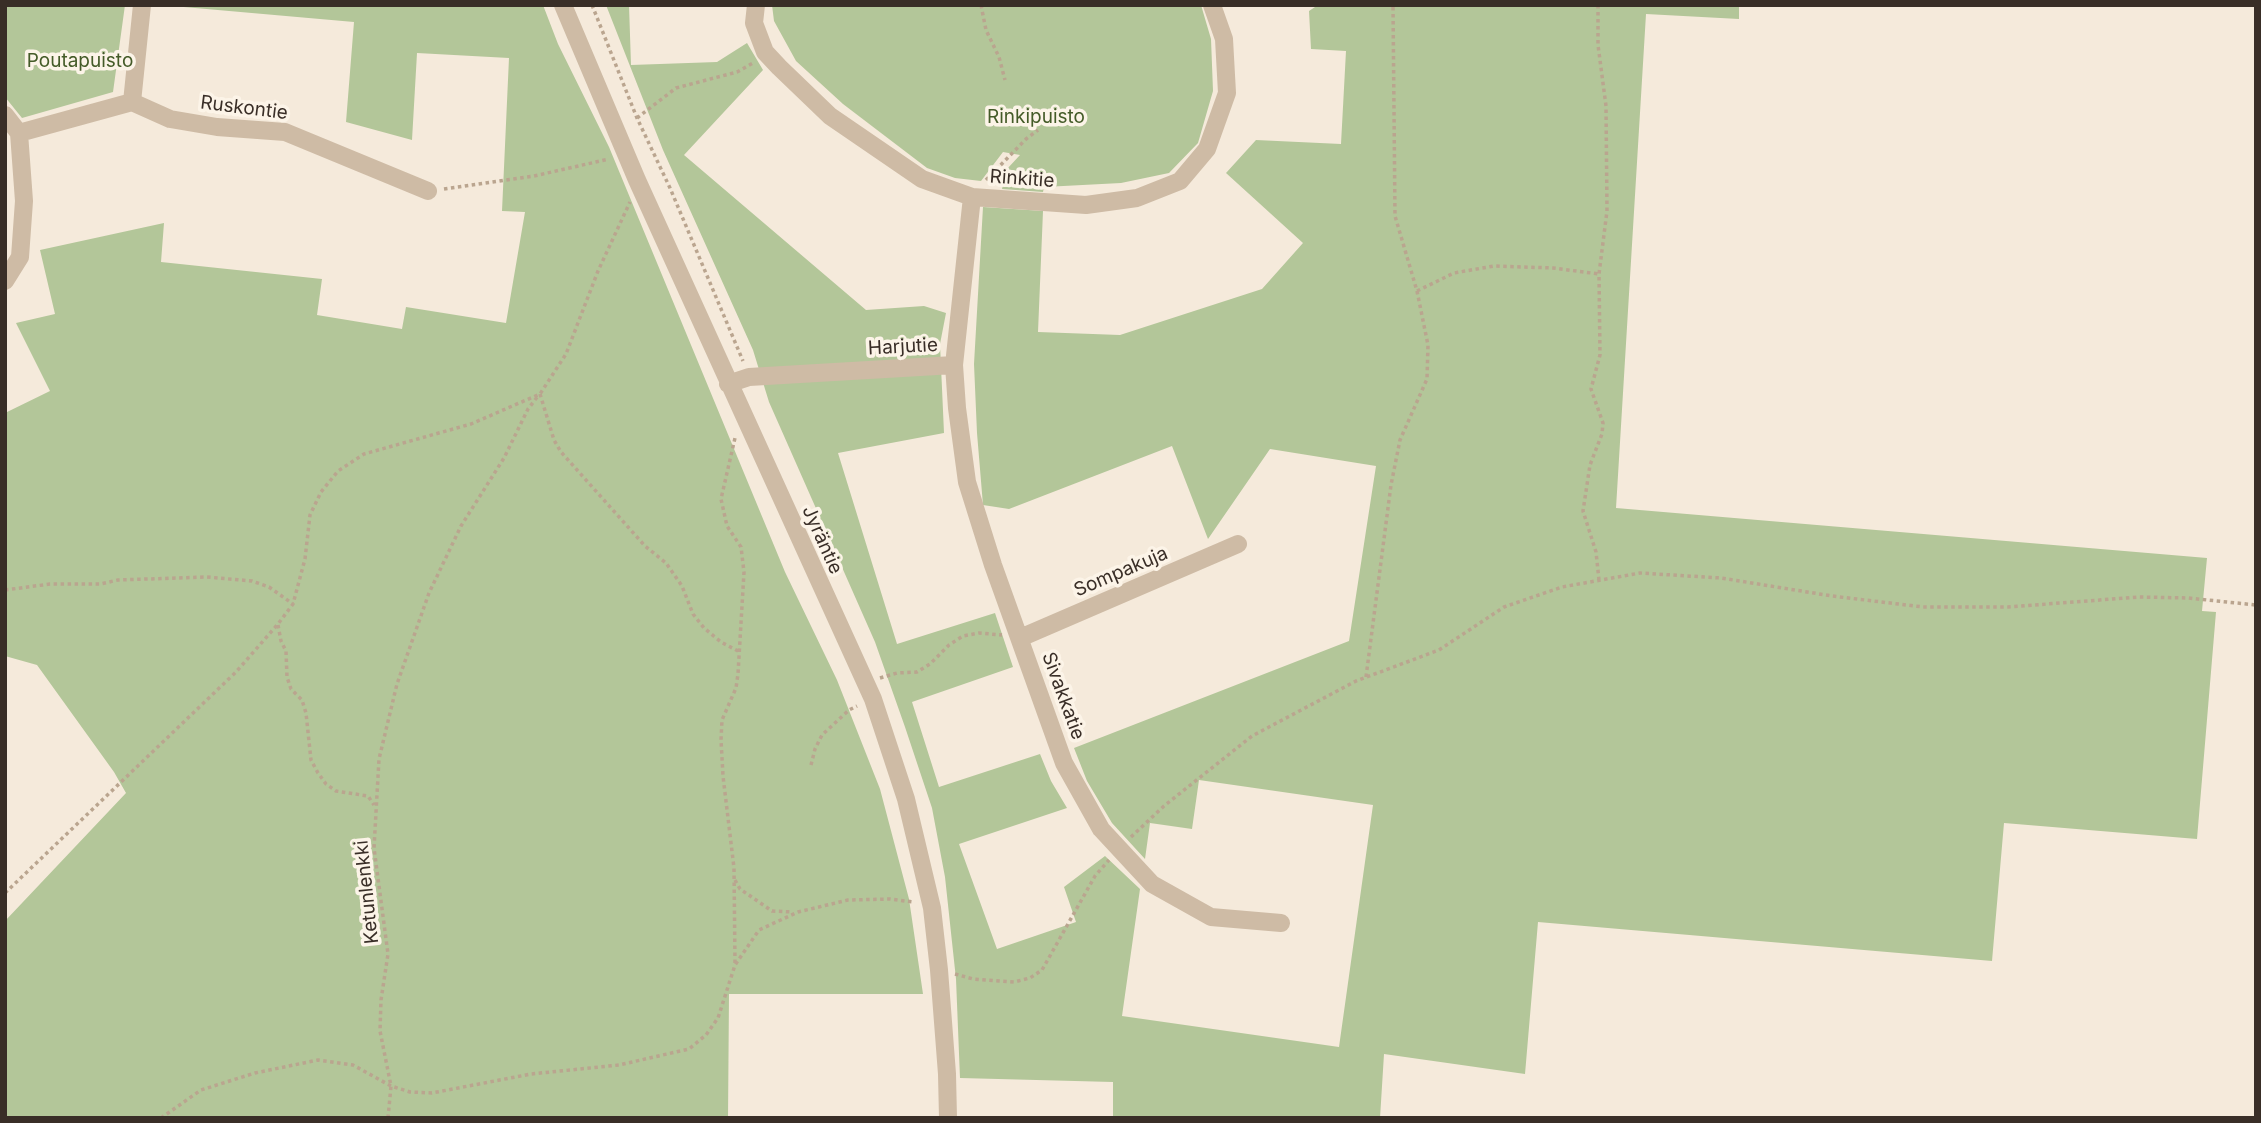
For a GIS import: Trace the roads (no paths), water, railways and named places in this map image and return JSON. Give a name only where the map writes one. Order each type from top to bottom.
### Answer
[{"type":"street","points":[[19,133],[132,102],[142,5]]},
{"type":"street","name":"Jyräntie","points":[[563,5],[637,180],[869,692],[906,800],[932,908],[939,970],[948,1118]]},
{"type":"street","name":"Rinkitie","points":[[756,5],[754,23],[765,52],[830,116],[922,179],[975,197],[1086,205],[1137,198],[1180,181],[1207,149],[1227,93],[1224,39],[1212,5]]},
{"type":"street","name":"Ruskontie","points":[[132,102],[170,119],[217,127],[285,132],[428,191]]},
{"type":"street","points":[[5,115],[19,133],[24,201],[20,257],[5,281]]},
{"type":"street","name":"Harjutie","points":[[728,384],[750,377],[954,365],[975,197]]},
{"type":"street","name":"Sivakkatie","points":[[954,365],[967,482],[993,565],[1065,763],[1101,829],[1152,884],[1211,917],[1282,923]]},
{"type":"street","name":"Sompakuja","points":[[1018,634],[1238,544]]},
{"type":"park label","name":"Poutapuisto","points":[[80,61]]},
{"type":"park label","name":"Rinkipuisto","points":[[1036,117]]}]
